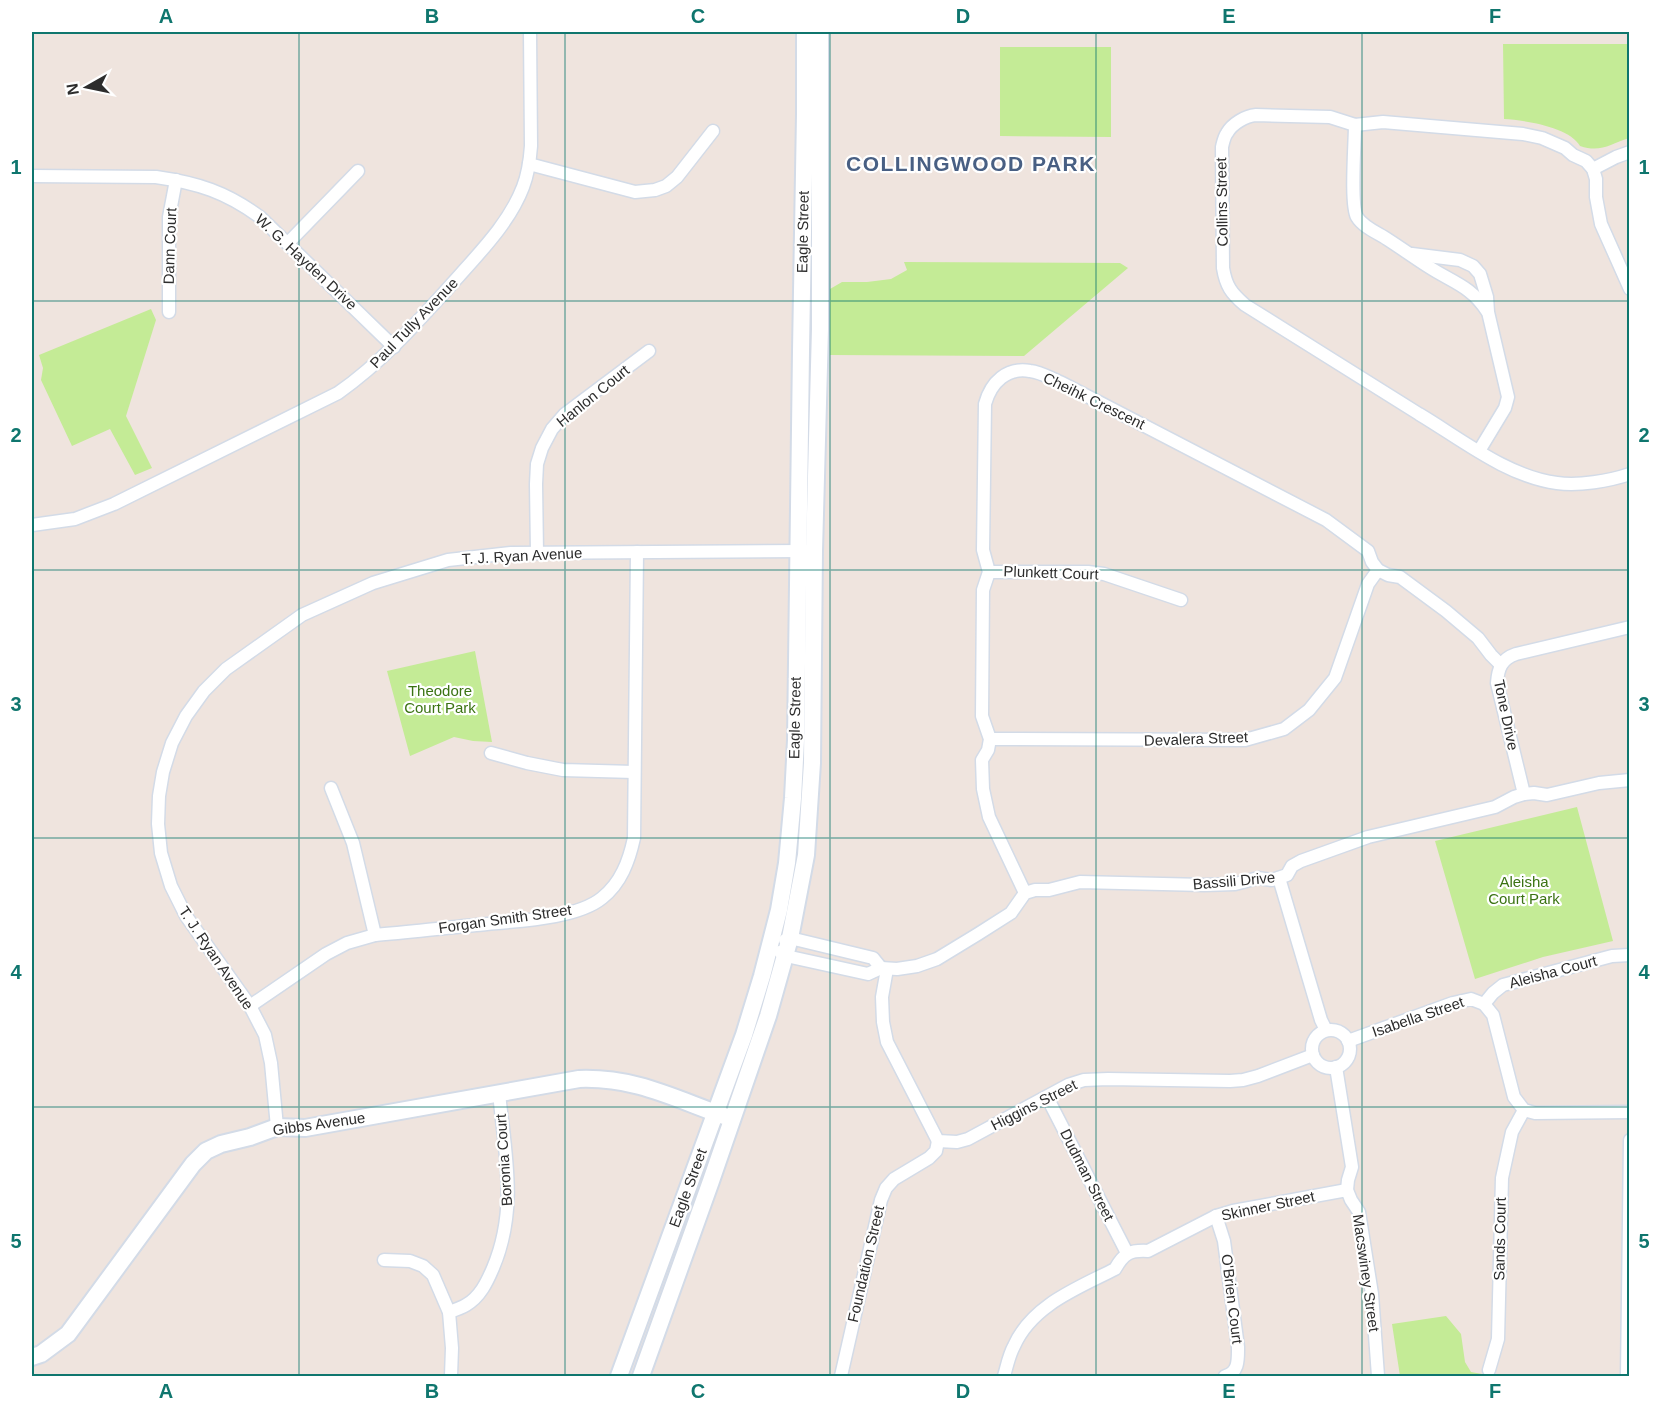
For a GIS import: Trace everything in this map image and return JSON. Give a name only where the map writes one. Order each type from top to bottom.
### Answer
[{"type":"street","name":"Paul Tully Avenue","points":[[32,525],[75,519],[114,504],[338,393],[358,379],[394,347],[495,235],[524,186],[531,146],[530,32]]},
{"type":"street","name":"Eagle Street","points":[[642,1377],[768,1016],[786,956],[806,855],[814,682],[806,551],[805,32]]},
{"type":"street","name":"Eagle Street","points":[[619,1377],[750,1017],[779,909],[787,863],[794,798],[821,305],[820,32]]},
{"type":"street","name":"Collins Street","points":[[1593,168],[1587,161],[1573,155],[1565,148],[1542,138],[1523,134],[1383,122],[1355,125],[1330,117],[1250,116],[1238,122],[1227,133],[1222,147],[1225,281],[1233,294],[1245,305],[1479,451],[1519,473],[1558,483],[1593,482],[1629,474]]},
{"type":"street","points":[[1355,125],[1354,178],[1357,217],[1365,225],[1468,290],[1478,298],[1488,312]]},
{"type":"street","points":[[529,164],[635,192],[655,190],[666,186],[677,177],[713,131]]},
{"type":"street","points":[[1629,152],[1593,168],[1601,224],[1629,289]]},
{"type":"street","points":[[288,243],[358,171]]},
{"type":"street","name":"W. G. Hayden Drive","points":[[32,176],[156,177],[215,190],[260,217],[394,347]]},
{"type":"street","name":"Dann Court","points":[[169,312],[169,217],[176,180]]},
{"type":"street","points":[[1412,255],[1461,260],[1473,266],[1480,274],[1508,397],[1506,408],[1479,451]]},
{"type":"street","name":"Hanlon Court","points":[[537,553],[537,464],[552,429],[566,414],[649,351]]},
{"type":"street","name":"Cheihk Crescent","points":[[990,739],[982,716],[983,590],[989,572],[983,550],[985,404],[988,392],[1002,376],[1015,371],[1032,371],[1062,383],[1326,520],[1368,551],[1378,570]]},
{"type":"street","name":"T. J. Ryan Avenue","points":[[277,1127],[271,1063],[265,1035],[250,1006],[186,916],[171,886],[161,853],[158,824],[162,780],[172,744],[186,716],[204,691],[226,669],[302,615],[374,583],[448,560],[511,553],[806,551]]},
{"type":"street","name":"Forgan Smith Street","points":[[250,1006],[326,954],[347,943],[375,935],[560,915],[590,906],[613,887],[630,858],[634,838],[637,552]]},
{"type":"street","points":[[1378,570],[1400,577],[1446,611],[1478,638],[1501,665]]},
{"type":"street","name":"Devalera Street","points":[[990,739],[1245,740],[1284,729],[1309,710],[1335,678],[1368,584],[1378,570]]},
{"type":"street","name":"Plunkett Court","points":[[989,572],[1104,574],[1181,600]]},
{"type":"street","name":"Tone Drive","points":[[1524,794],[1497,683],[1497,672],[1501,665],[1507,657],[1516,654],[1629,627]]},
{"type":"street","points":[[770,945],[786,956],[868,974],[884,968],[917,966],[937,959],[1011,913],[1025,893],[989,817],[983,789],[982,760],[988,750],[990,739]]},
{"type":"street","points":[[490,753],[564,770],[634,771]]},
{"type":"street","name":"Bassili Drive","points":[[1025,893],[1080,882],[1204,885],[1235,884],[1258,878],[1272,880],[1287,875],[1292,866],[1301,861],[1368,837],[1495,807],[1524,794],[1534,792],[1548,795],[1599,783],[1629,780]]},
{"type":"street","points":[[331,788],[353,843],[375,935]]},
{"type":"street","points":[[1279,878],[1321,1020],[1326,1030]]},
{"type":"street","points":[[770,945],[790,938],[873,958],[884,968]]},
{"type":"street","name":"Aleisha Court","points":[[1484,1004],[1503,985],[1612,956],[1629,955]]},
{"type":"street","points":[[884,968],[882,997],[886,1042],[938,1141]]},
{"type":"street","name":"Isabella Street","points":[[1348,1041],[1453,1003],[1472,999],[1484,1004],[1492,1015],[1514,1097],[1524,1110]]},
{"type":"street","points":[[1326,1030],[1339,1032],[1348,1041],[1349,1053],[1342,1064],[1336,1067],[1325,1067],[1313,1055],[1314,1040],[1326,1030]]},
{"type":"street","name":"Higgins Street","points":[[938,1141],[957,1142],[968,1138],[1068,1085],[1084,1080],[1243,1080],[1313,1055]]},
{"type":"street","points":[[1336,1067],[1352,1167],[1347,1190]]},
{"type":"street","name":"Gibbs Avenue","points":[[32,1357],[41,1354],[68,1334],[193,1164],[206,1151],[221,1144],[277,1127],[305,1128],[579,1079],[606,1079],[642,1085],[733,1119]]},
{"type":"street","name":"Boronia Court","points":[[449,1312],[468,1305],[485,1287],[501,1249],[507,1223],[509,1195],[499,1093]]},
{"type":"street","name":"Dudman Street","points":[[1047,1097],[1127,1253]]},
{"type":"street","points":[[1524,1110],[1535,1113],[1629,1112]]},
{"type":"street","name":"Sands Court","points":[[1490,1370],[1498,1339],[1502,1178],[1512,1132],[1524,1110]]},
{"type":"street","points":[[1627,1377],[1629,1140]]},
{"type":"street","name":"Foundation Street","points":[[841,1377],[880,1200],[894,1179],[929,1158],[936,1151],[938,1141]]},
{"type":"street","name":"Skinner Street","points":[[1127,1253],[1148,1251],[1216,1216],[1233,1211],[1347,1190]]},
{"type":"street","name":"Macswiney Street","points":[[1347,1190],[1359,1212],[1372,1294],[1378,1377]]},
{"type":"street","name":"O'Brien Court","points":[[1216,1216],[1224,1241],[1238,1347],[1236,1368],[1225,1377]]},
{"type":"street","points":[[1004,1377],[1014,1345],[1028,1324],[1047,1306],[1115,1269],[1127,1253]]},
{"type":"street","points":[[384,1260],[410,1261],[423,1266],[433,1275],[449,1312],[452,1348],[451,1377]]},
{"type":"green space","points":[[1503,44],[1629,44],[1629,138],[1605,147],[1587,148],[1580,146],[1575,139],[1557,129],[1504,119]]},
{"type":"green space","points":[[1000,47],[1111,47],[1111,137],[1000,136]]},
{"type":"green space","points":[[904,262],[1120,263],[1128,268],[1024,356],[830,355],[830,289],[842,282],[891,279],[907,270]]},
{"type":"green space","points":[[151,309],[156,320],[126,416],[152,468],[135,475],[110,429],[72,446],[41,380],[43,368],[39,355]]},
{"type":"green space","name":"Theodore Court Park","points":[[475,651],[492,742],[454,737],[410,756],[387,671]]},
{"type":"green space","name":"Aleisha Court Park","points":[[1577,807],[1613,941],[1543,957],[1475,979],[1435,841]]},
{"type":"green space","points":[[1446,1316],[1461,1334],[1465,1362],[1471,1372],[1493,1376],[1400,1376],[1392,1324]]},
{"type":"district","name":"COLLINGWOOD PARK","points":[[971,164]]}]
